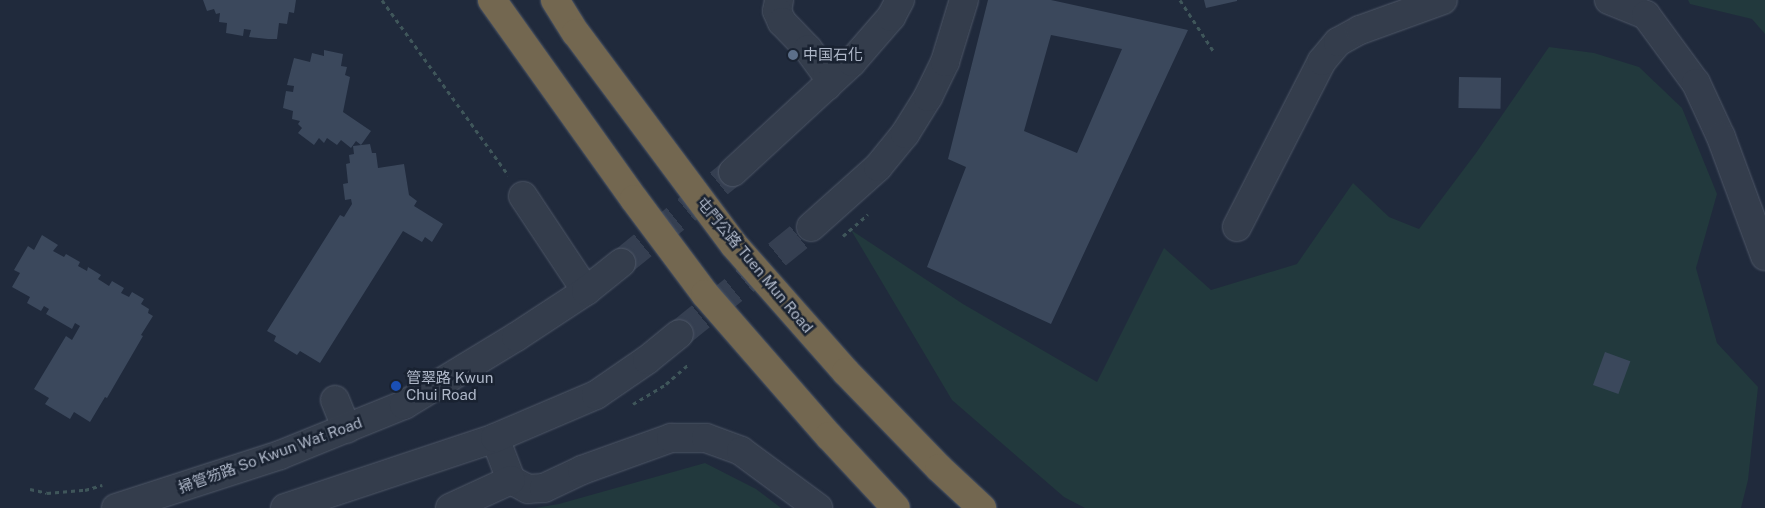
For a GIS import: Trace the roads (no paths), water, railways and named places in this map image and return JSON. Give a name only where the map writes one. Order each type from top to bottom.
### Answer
[{"type":"highway","points":[[492,0],[628,192],[705,294],[828,436],[896,508]]},
{"type":"highway","name":"屯門公路 Tuen Mun Road","points":[[555,0],[576,33],[740,252],[846,372],[938,468],[982,508]]},
{"type":"street","points":[[779,0],[777,11],[782,22],[808,49],[827,75],[827,86]]},
{"type":"street","points":[[733,172],[852,62],[884,25],[900,0]]},
{"type":"street","points":[[811,227],[871,174],[905,134],[928,97],[945,62],[964,0]]},
{"type":"street","points":[[1236,227],[1322,61],[1338,42],[1360,30],[1443,0]]},
{"type":"street","points":[[1609,0],[1646,15],[1696,83],[1721,137],[1765,256]]},
{"type":"street","points":[[523,196],[586,291]]},
{"type":"street","name":"掃管笏路 So Kwun Wat Road","points":[[116,508],[280,455],[404,405],[516,337],[586,291],[621,263]]},
{"type":"street","points":[[285,508],[495,438],[596,395],[648,360],[679,334]]},
{"type":"street","points":[[335,400],[347,429]]},
{"type":"street","points":[[495,438],[511,480],[528,489],[544,488],[582,470],[671,438],[706,438],[741,451],[818,508]]},
{"type":"street","points":[[450,508],[511,480]]},
{"type":"tunnel","points":[[621,263],[733,172]]},
{"type":"tunnel","points":[[679,334],[811,227]]},
{"type":"place","name":"中国石化","points":[[793,55]]},
{"type":"place","name":"管翠路 Kwun Chui Road","points":[[396,386]]}]
